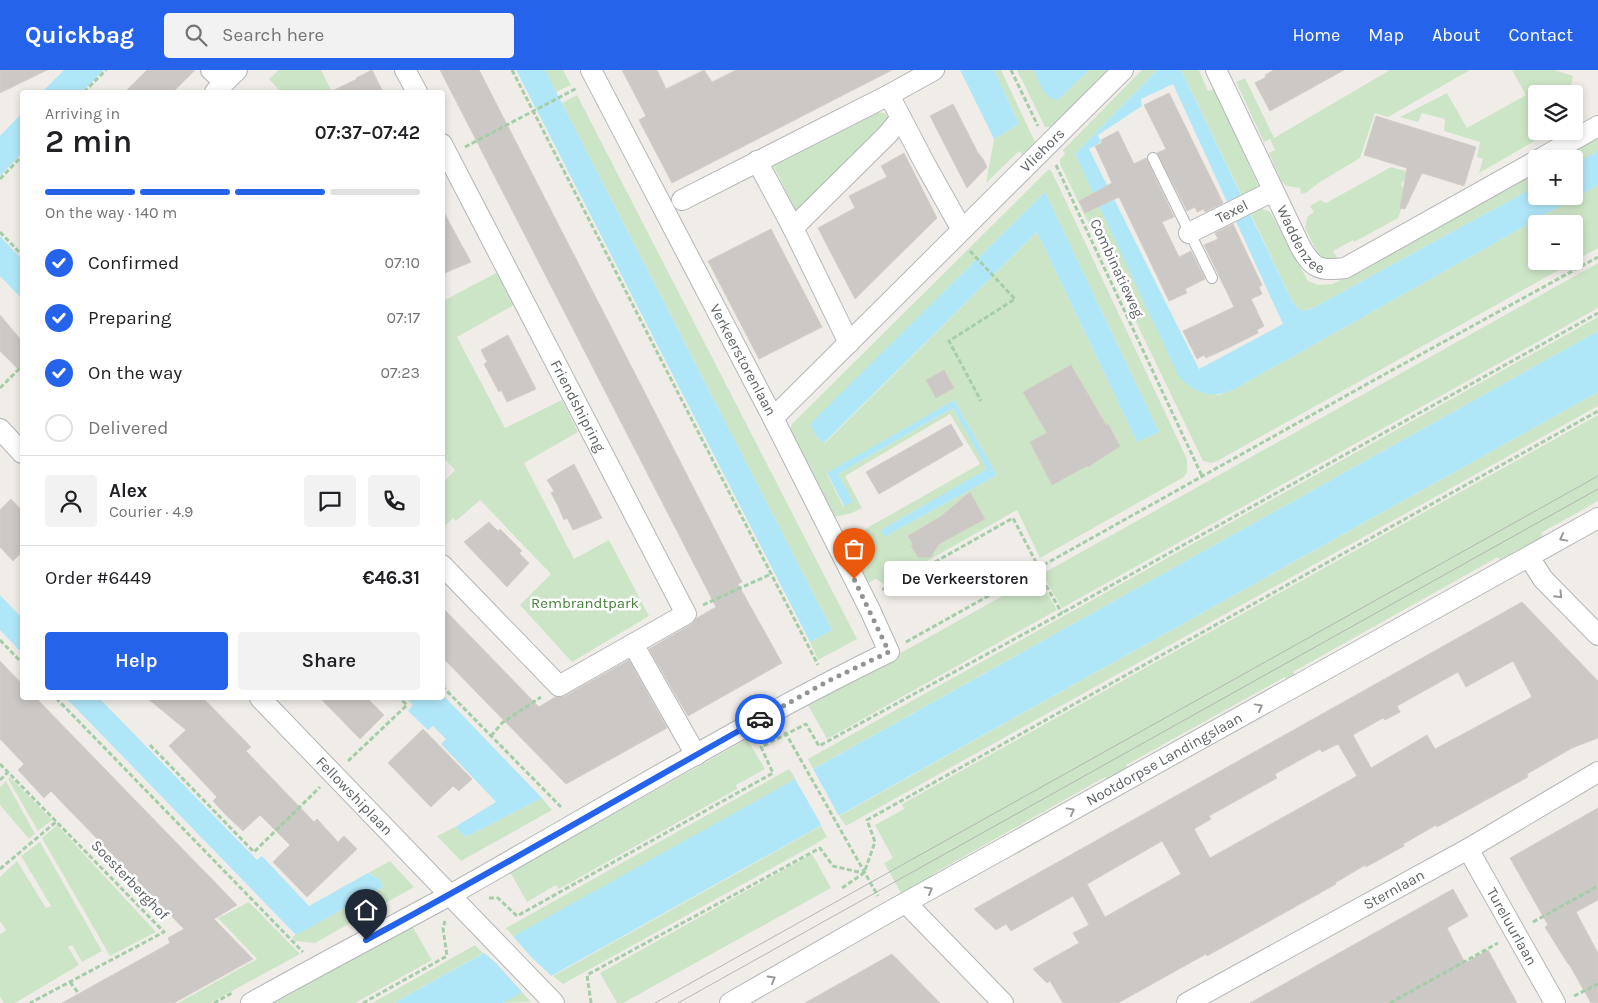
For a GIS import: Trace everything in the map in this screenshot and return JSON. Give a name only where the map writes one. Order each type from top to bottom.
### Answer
[{"type":"street","points":[[405,70],[415,90]]},
{"type":"street","name":"Verkeerstorenlaan","points":[[591,70],[773,418],[862,594],[889,652]]},
{"type":"street","points":[[682,200],[934,70]]},
{"type":"street","name":"Vliehors","points":[[773,418],[1123,70]]},
{"type":"street","name":"Waddenzee","points":[[1216,70],[1308,261],[1316,268],[1328,270],[1345,268],[1528,165]]},
{"type":"street","points":[[889,94],[962,230]]},
{"type":"street","points":[[794,228],[888,134],[901,118]]},
{"type":"street","points":[[1556,150],[1598,126]]},
{"type":"street","name":"Friendshipring","points":[[446,150],[686,614]]},
{"type":"street","points":[[757,161],[794,228],[849,342]]},
{"type":"street","name":"Texel","points":[[1190,233],[1273,191]]},
{"type":"street","points":[[0,429],[20,451]]},
{"type":"street","name":"Nootdorpse Landingslaan","points":[[730,1003],[887,913],[1598,518]]},
{"type":"street","points":[[1529,557],[1543,579],[1598,635]]},
{"type":"street","points":[[445,568],[559,686],[686,614]]},
{"type":"street","points":[[633,644],[696,755]]},
{"type":"street","points":[[252,1003],[450,895],[828,681],[889,652]]},
{"type":"street","name":"Fellowshiplaan","points":[[262,700],[450,895]]},
{"type":"street","name":"Sternlaan","points":[[1187,1003],[1468,849],[1598,772]]},
{"type":"street","name":"Tureluurlaan","points":[[1468,849],[1522,928],[1562,1001]]},
{"type":"street","points":[[450,895],[554,1003]]},
{"type":"street","points":[[906,903],[1003,1003]]},
{"type":"lane","points":[[1153,158],[1212,278]]},
{"type":"path","points":[[86,90],[106,70]]},
{"type":"path","points":[[512,70],[818,666],[826,662]]},
{"type":"path","name":"Combinatieweg","points":[[1011,70],[1202,476]]},
{"type":"path","points":[[446,150],[568,93]]},
{"type":"path","points":[[0,179],[20,158]]},
{"type":"path","points":[[0,232],[20,253]]},
{"type":"path","points":[[973,254],[1015,299],[950,341],[981,401]]},
{"type":"path","points":[[889,652],[1598,257]]},
{"type":"path","points":[[488,898],[498,898],[517,916],[773,773],[761,747],[806,724],[819,746],[1062,613],[1598,313]]},
{"type":"path","points":[[0,388],[20,368]]},
{"type":"path","points":[[842,888],[864,873],[875,842],[867,820],[1598,411]]},
{"type":"path","points":[[862,594],[872,588],[887,590],[1013,518],[1039,568],[1041,577],[1062,613]]},
{"type":"path","points":[[686,614],[771,574]]},
{"type":"path","points":[[0,640],[20,661]]},
{"type":"path","points":[[491,736],[502,723],[559,686]]},
{"type":"path","points":[[445,689],[563,810]]},
{"type":"path","points":[[58,700],[304,953]]},
{"type":"path","points":[[150,746],[254,852],[333,774],[407,705],[402,700]]},
{"type":"path","points":[[789,739],[887,913]]},
{"type":"path","name":"Soesterberghof","points":[[0,764],[164,932],[30,1003]]},
{"type":"path","points":[[0,780],[8,772]]},
{"type":"path","points":[[0,869],[57,821]]},
{"type":"path","points":[[591,1003],[587,976],[820,848],[833,866],[864,873]]},
{"type":"path","points":[[1390,1003],[1598,886]]},
{"type":"path","points":[[363,1003],[447,956],[443,928],[450,895]]},
{"type":"path","points":[[70,982],[79,994]]},
{"type":"path","points":[[1562,1001],[1598,984]]},
{"type":"green space","points":[[279,70],[321,70],[331,90],[279,90],[269,79]]},
{"type":"green space","points":[[545,70],[563,70],[571,85],[556,92]]},
{"type":"green space","points":[[994,70],[1001,70],[1035,142],[1035,147],[1025,157],[1019,151],[986,183],[994,139],[1019,124]]},
{"type":"green space","points":[[1017,70],[1034,70],[1045,93],[1058,100],[1089,70],[1111,70],[1053,127],[1045,127]]},
{"type":"green space","points":[[1142,70],[1157,70],[1075,154],[1200,392],[1219,395],[1233,390],[1528,224],[1528,270],[1559,270],[1219,460],[1212,463],[1203,461],[1060,164],[1060,159],[1065,154],[1063,150]]},
{"type":"green space","points":[[1181,70],[1199,70],[1208,91],[1214,89],[1259,187],[1243,198]]},
{"type":"green space","points":[[1390,70],[1470,70],[1388,117],[1375,113],[1360,158],[1307,192],[1301,194],[1300,188],[1287,186],[1282,182],[1269,153],[1275,150],[1270,139],[1264,142],[1236,82],[1245,78],[1274,138]]},
{"type":"green space","points":[[1512,70],[1554,70],[1573,76],[1571,85],[1528,85],[1528,140],[1536,140],[1479,173],[1483,159],[1477,157],[1480,142],[1444,131],[1445,119],[1422,113],[1418,122],[1400,117],[1447,93],[1467,128],[1526,95]]},
{"type":"green space","points":[[577,95],[857,639],[818,660],[810,642],[832,630],[562,103]]},
{"type":"green space","points":[[878,112],[884,113],[890,119],[798,215],[773,165]]},
{"type":"green space","points":[[1598,137],[1598,151],[1583,160],[1583,150],[1575,150]]},
{"type":"green space","points":[[1391,167],[1409,172],[1401,185],[1407,193],[1398,218],[1333,251],[1338,259],[1334,262],[1322,258],[1318,254],[1305,228],[1307,217],[1314,212],[1310,206],[1320,200],[1326,203]]},
{"type":"green space","points":[[1049,169],[1187,459],[1187,473],[1184,477],[1040,558],[1017,510],[885,585],[876,579],[868,583],[847,542],[860,532],[980,464],[950,414],[845,476],[862,508],[852,513],[834,517],[792,434],[790,429],[792,424]],"holes":[[[1045,192],[1159,432],[1137,442],[1037,232],[825,443],[816,436],[811,424]],[[954,400],[997,475],[884,537],[881,530],[988,469],[953,408],[838,474],[852,502],[843,506],[827,474]]]},
{"type":"green space","points":[[1528,175],[1528,190],[1311,309],[1303,311],[1296,307],[1292,301],[1249,210],[1258,207],[1270,212],[1308,281],[1318,285],[1333,284]]},
{"type":"green space","points":[[1598,185],[1598,248],[1583,256],[1583,215],[1545,215],[1562,205],[1583,205],[1583,193]]},
{"type":"green space","points":[[1598,263],[1598,308],[1062,608],[1042,574]]},
{"type":"green space","name":"Rembrandtpark","points":[[498,272],[514,305],[457,337],[505,428],[562,400],[578,432],[524,463],[574,559],[609,540],[649,616],[572,662],[520,605],[551,574],[480,500],[456,521],[453,518],[445,526],[445,481],[455,470],[445,459],[445,300]]},
{"type":"green space","points":[[1598,317],[1598,331],[813,769],[808,759]]},
{"type":"green space","points":[[1598,392],[1598,406],[846,826],[839,816]]},
{"type":"green space","points":[[1598,415],[1598,501],[1541,533],[1545,540],[1502,564],[1498,557],[1293,672],[1297,679],[1289,683],[1285,677],[1126,765],[1130,772],[1109,783],[1105,777],[933,874],[936,881],[904,898],[884,863],[893,858],[875,825],[904,809],[902,804]]},
{"type":"green space","points":[[1038,576],[1057,610],[827,739],[808,705]]},
{"type":"green space","points":[[747,739],[765,769],[736,785],[737,789],[559,889],[556,885],[527,902],[510,872]]},
{"type":"green space","points":[[789,769],[796,779],[514,937],[506,928]]},
{"type":"green space","points":[[10,777],[52,820],[38,831],[8,779]]},
{"type":"green space","points":[[6,781],[35,834],[29,839],[0,805],[0,787]]},
{"type":"green space","points":[[542,798],[552,810],[461,861],[437,836],[455,827],[466,837]]},
{"type":"green space","points":[[57,825],[156,932],[110,956],[42,838]]},
{"type":"green space","points":[[821,826],[827,837],[812,846],[563,984],[553,976]]},
{"type":"green space","points":[[40,842],[102,951],[82,962],[72,945],[68,947],[79,965],[15,1003],[4,1003],[0,997],[0,934],[6,930],[0,921],[0,877],[17,861],[46,908],[51,906],[21,856]]},
{"type":"green space","points":[[812,854],[831,888],[623,1003],[617,1003],[600,973]]},
{"type":"green space","points":[[390,861],[414,887],[315,943],[295,941],[292,937],[383,887],[380,880],[368,873]]},
{"type":"green space","points":[[249,902],[300,954],[210,1003],[178,1003],[257,959],[218,918]]},
{"type":"green space","points":[[412,926],[432,960],[355,1003],[274,1003]]},
{"type":"green space","points":[[475,945],[483,953],[394,1003],[372,1003]]},
{"type":"green space","points":[[522,992],[531,1002],[503,1003]]},
{"type":"water","points":[[64,70],[104,70],[84,90],[44,90]]},
{"type":"water","points":[[516,70],[545,70],[832,630],[810,642]]},
{"type":"water","points":[[960,70],[994,70],[1019,124],[994,139]]},
{"type":"water","points":[[1034,70],[1089,70],[1058,100],[1049,97],[1045,93]]},
{"type":"water","points":[[1157,70],[1181,70],[1292,301],[1296,307],[1303,311],[1311,309],[1528,190],[1528,205],[1562,205],[1545,215],[1528,215],[1528,224],[1233,390],[1218,394],[1204,393],[1185,383],[1179,377],[1075,154]],"holes":[[[1173,84],[1283,324],[1199,369],[1089,149],[1101,142],[1098,135],[1142,106],[1141,99]]]},
{"type":"water","points":[[20,115],[20,155],[0,176],[0,136]]},
{"type":"water","points":[[1598,151],[1598,185],[1583,193],[1583,160]]},
{"type":"water","points":[[1045,192],[1159,432],[1137,442],[1037,232],[824,443],[816,436],[810,424]]},
{"type":"water","points":[[0,236],[20,257],[20,297],[0,276]]},
{"type":"water","points":[[1598,331],[1598,392],[503,1003],[394,1003]]},
{"type":"water","points":[[954,400],[997,475],[884,537],[881,530],[987,469],[953,408],[838,474],[853,502],[844,506],[827,473]]},
{"type":"water","points":[[0,595],[20,616],[20,651],[0,630]]},
{"type":"water","points":[[445,697],[542,798],[466,837],[455,827],[496,802],[441,744],[446,739],[433,726],[428,730],[408,711],[413,705],[408,700],[445,700]]},
{"type":"water","points":[[68,700],[101,700],[257,860],[262,856],[309,906],[368,873],[380,880],[383,887],[296,935]]},
{"type":"pier","points":[[812,767],[840,818],[823,828],[794,777]]},
{"type":"pier","points":[[512,935],[531,957],[554,978],[524,994],[494,961],[482,951]]},
{"type":"building","points":[[0,70],[47,70],[0,93]]},
{"type":"building","points":[[147,70],[195,70],[175,90],[127,90]]},
{"type":"building","points":[[372,70],[382,90],[334,90]]},
{"type":"building","points":[[440,70],[479,70],[742,582],[738,584],[782,663],[688,716],[649,649],[692,624],[697,618],[716,607]]},
{"type":"building","points":[[622,70],[657,70],[666,89],[704,70],[712,82],[736,70],[892,70],[672,183],[639,120],[646,116]]},
{"type":"building","points":[[1274,70],[1344,70],[1270,111],[1255,83]]},
{"type":"building","points":[[1169,93],[1223,203],[1205,212],[1204,209],[1197,212],[1195,207],[1187,211],[1157,153],[1166,149],[1144,105]]},
{"type":"building","points":[[953,104],[987,167],[967,188],[930,116]]},
{"type":"building","points":[[1376,116],[1476,147],[1464,186],[1422,173],[1405,209],[1400,208],[1407,168],[1364,155]]},
{"type":"building","points":[[1118,131],[1134,164],[1146,158],[1174,217],[1162,222],[1179,257],[1191,251],[1205,279],[1185,289],[1187,293],[1169,301],[1119,197],[1085,213],[1079,201],[1112,183],[1095,146],[1102,143],[1101,140]]},
{"type":"building","points":[[904,153],[937,218],[855,299],[818,228],[855,208],[849,196],[887,177],[881,166]]},
{"type":"building","points":[[445,214],[471,262],[445,273]]},
{"type":"building","points":[[1233,224],[1262,285],[1259,287],[1262,294],[1251,299],[1264,326],[1257,330],[1258,333],[1230,347],[1206,358],[1204,355],[1197,359],[1183,331],[1234,307],[1204,245],[1218,239],[1215,233]]},
{"type":"building","points":[[771,229],[822,327],[759,359],[708,261]]},
{"type":"building","points":[[0,315],[20,339],[20,371],[0,351]]},
{"type":"building","points":[[508,335],[536,389],[507,402],[501,390],[499,392],[484,364],[487,362],[481,350]]},
{"type":"building","points":[[1071,365],[1120,446],[1088,467],[1052,485],[1030,442],[1047,433],[1023,392]]},
{"type":"building","points":[[944,370],[954,388],[936,398],[926,380]]},
{"type":"building","points":[[951,424],[963,445],[879,494],[866,472]]},
{"type":"building","points":[[574,464],[602,518],[573,530],[567,518],[564,520],[551,493],[554,491],[547,480]]},
{"type":"building","points":[[970,492],[985,519],[939,544],[931,557],[918,557],[911,546],[913,544],[908,536],[940,517]]},
{"type":"building","points":[[11,499],[20,509],[20,554],[13,561],[0,547],[0,510]]},
{"type":"building","points":[[489,522],[498,531],[500,529],[522,551],[519,553],[529,563],[507,587],[464,542]]},
{"type":"building","points":[[1522,602],[1598,681],[1598,738],[1572,748],[1527,774],[1528,777],[1437,827],[1436,825],[1403,844],[1404,846],[1366,867],[1365,865],[1336,884],[1118,1003],[1063,1003],[1050,981],[1047,983],[1033,969],[1079,943],[1073,933],[1089,925],[1073,896],[1011,931],[1006,924],[996,930],[974,909]],"holes":[[[1513,661],[1532,697],[1435,749],[1427,735],[1371,768],[1353,735],[1383,718],[1385,720],[1400,712],[1397,706],[1458,672],[1466,687]],[[1338,744],[1357,776],[1210,858],[1194,829],[1211,819],[1209,816],[1277,778],[1275,774],[1320,749],[1322,752]],[[1162,841],[1181,874],[1105,917],[1087,884]]]},
{"type":"building","points":[[445,610],[539,707],[555,697],[565,696],[629,660],[667,728],[566,784],[445,660]]},
{"type":"building","points":[[0,661],[20,682],[20,700],[38,700],[237,905],[214,919],[253,959],[174,1003],[62,1003],[170,943],[168,938],[184,929],[51,791],[44,798],[18,770],[24,764],[0,739]]},
{"type":"building","points":[[149,700],[205,700],[251,747],[246,751],[314,822],[317,819],[338,842],[344,836],[357,849],[307,897],[273,862],[290,845],[260,815],[243,831],[213,801],[217,797],[169,746],[186,730]]},
{"type":"building","points":[[322,700],[369,700],[384,715],[360,739]]},
{"type":"building","points":[[423,729],[472,779],[459,791],[453,786],[431,807],[388,763]]},
{"type":"building","points":[[1598,808],[1598,900],[1576,912],[1598,953],[1598,1003],[1591,1003],[1545,927],[1548,925],[1510,858]]},
{"type":"building","points":[[1453,889],[1468,916],[1447,928],[1465,963],[1488,950],[1517,1003],[1250,1003]]},
{"type":"building","points":[[892,954],[940,1003],[805,1003]]},
{"type":"tram line","points":[[655,1003],[1598,476]]},
{"type":"tram line","points":[[678,1003],[1598,489]]},
{"type":"way so far","points":[[760,719],[828,681],[889,652],[854,579]]},
{"type":"place","name":"De Verkeerstoren","points":[[854,579]]},
{"type":"route","points":[[366,940],[450,895],[760,719]]}]
